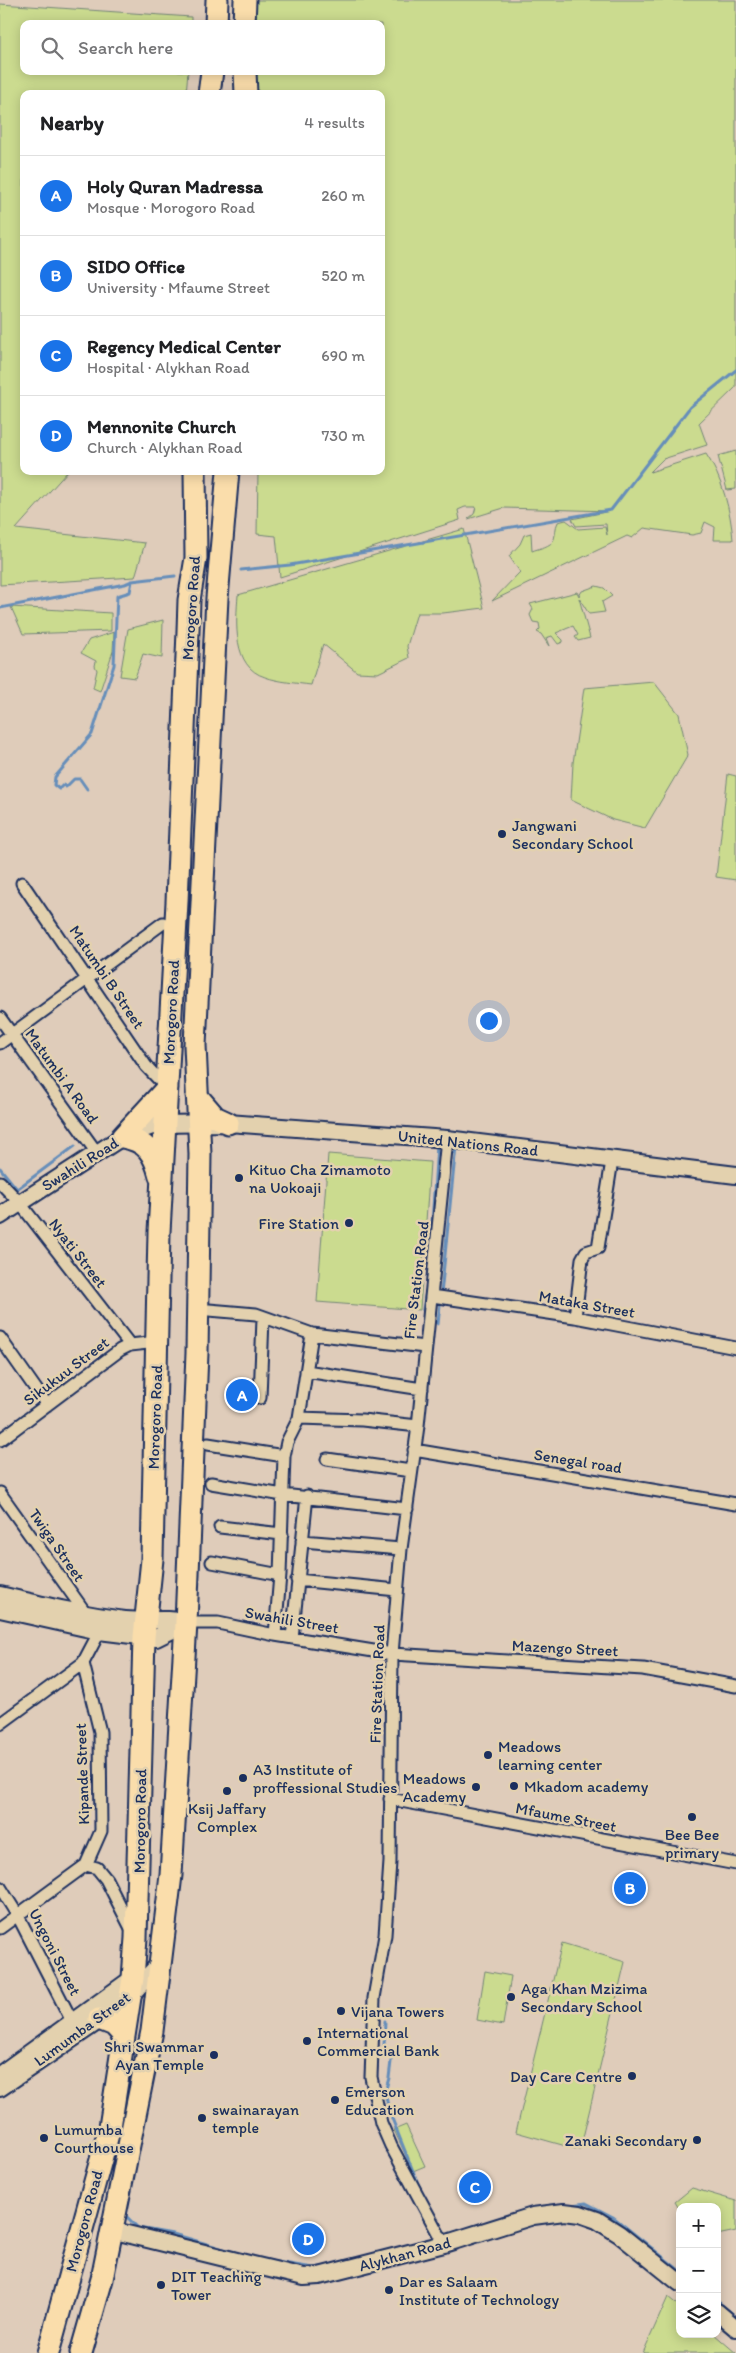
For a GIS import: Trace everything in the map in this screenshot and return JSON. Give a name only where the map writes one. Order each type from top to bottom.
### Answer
[{"type":"highway","points":[[216,20],[218,0]]},
{"type":"highway","points":[[244,20],[245,0]]},
{"type":"highway","points":[[210,90],[212,75]]},
{"type":"highway","points":[[245,75],[246,90]]},
{"type":"highway","name":"Morogoro Road","points":[[48,2353],[110,2127],[131,1987],[136,1938],[144,1630],[152,1559],[162,1184],[177,902],[189,600],[196,558],[194,475]]},
{"type":"highway","name":"Morogoro Road","points":[[81,2353],[102,2279],[152,2031],[170,1876],[186,1623],[198,1333],[200,1154],[195,1045],[217,598],[228,475]]},
{"type":"highway","points":[[122,1138],[167,1088]]},
{"type":"highway","points":[[196,1096],[215,1117],[228,1123]]},
{"type":"highway","points":[[200,1154],[206,1142],[215,1132],[228,1123]]},
{"type":"highway","points":[[122,1138],[136,1139],[144,1144],[154,1158],[162,1184]]},
{"type":"highway","points":[[99,2020],[114,2026],[124,2036]]},
{"type":"street","name":"Matumbi B Street","points":[[22,883],[146,1066],[167,1088]]},
{"type":"street","points":[[0,1043],[164,923]]},
{"type":"street","name":"Matumbi A Road","points":[[0,1018],[97,1153]]},
{"type":"street","name":"Swahili Road","points":[[0,1216],[97,1153],[141,1129],[166,1123],[199,1123]]},
{"type":"street","name":"United Nations Road","points":[[199,1123],[228,1123],[447,1139],[736,1175]]},
{"type":"street","name":"Fire Station Road","points":[[444,2244],[391,2146],[381,2123],[371,2077],[374,1998],[385,1935],[388,1892],[392,1654],[397,1590],[418,1426],[447,1139]]},
{"type":"street","points":[[575,1317],[582,1259],[586,1252],[598,1248],[611,1167]]},
{"type":"street","name":"Nyati Street","points":[[0,1182],[19,1202],[130,1345]]},
{"type":"street","name":"Mataka Street","points":[[432,1296],[575,1317],[736,1348]]},
{"type":"street","points":[[208,1310],[256,1314],[312,1334],[425,1347]]},
{"type":"street","points":[[260,1398],[263,1318]]},
{"type":"street","points":[[275,1635],[280,1576],[284,1456],[287,1442],[299,1418],[312,1334]]},
{"type":"street","points":[[0,1338],[47,1405]]},
{"type":"street","name":"Sikukuu Street","points":[[0,1440],[130,1345],[157,1342]]},
{"type":"street","points":[[306,1371],[422,1389]]},
{"type":"street","points":[[299,1418],[362,1420],[418,1426]]},
{"type":"street","points":[[208,1444],[284,1456]]},
{"type":"street","name":"Senegal road","points":[[414,1450],[736,1504]]},
{"type":"street","points":[[327,1459],[411,1471]]},
{"type":"street","points":[[211,1483],[283,1495],[307,1496],[407,1509]]},
{"type":"street","name":"Twiga Street","points":[[0,1493],[97,1621]]},
{"type":"street","points":[[292,1638],[307,1496]]},
{"type":"street","points":[[220,1527],[282,1534]]},
{"type":"street","points":[[302,1540],[401,1549]]},
{"type":"street","points":[[212,1562],[280,1576]]},
{"type":"street","points":[[297,1580],[397,1590]]},
{"type":"street","points":[[0,1595],[97,1621]]},
{"type":"street","points":[[0,1609],[97,1621],[144,1630],[156,1638],[186,1623]]},
{"type":"street","points":[[0,1724],[83,1663],[97,1621]]},
{"type":"street","name":"Swahili Street","points":[[186,1623],[218,1623],[275,1635],[392,1654]]},
{"type":"street","name":"Mazengo Street","points":[[392,1654],[643,1669],[736,1686]]},
{"type":"street","name":"Kipande Street","points":[[0,1928],[86,1865],[101,1831],[100,1732],[83,1663]]},
{"type":"street","name":"Mfaume Street","points":[[390,1799],[736,1864]]},
{"type":"street","points":[[86,1865],[97,1868],[106,1879],[136,1938]]},
{"type":"street","name":"Ungoni Street","points":[[0,1887],[18,1916],[75,2028]]},
{"type":"street","name":"Lumumba Street","points":[[2,2078],[75,2028],[159,1964]]},
{"type":"street","name":"Lumumba Street","points":[[75,2028],[99,2020],[122,2005],[131,1987]]},
{"type":"street","name":"Alykhan Road","points":[[111,2230],[304,2276],[328,2275],[444,2244],[533,2216],[564,2212],[580,2214],[597,2220],[619,2234],[676,2280]]},
{"type":"street","points":[[721,2315],[736,2328]]},
{"type":"green space","points":[[255,0],[736,0],[736,387],[699,423],[707,445],[663,459],[650,472],[706,454],[717,473],[725,495],[733,540],[714,540],[715,527],[705,522],[701,533],[692,535],[644,528],[632,538],[627,536],[492,601],[520,572],[509,556],[520,544],[524,535],[531,533],[532,551],[550,544],[554,539],[558,522],[566,520],[578,529],[605,527],[607,535],[606,524],[576,526],[572,519],[610,511],[504,508],[468,519],[474,514],[476,507],[465,507],[458,510],[460,520],[280,577],[276,536],[257,534],[258,475],[385,475],[385,90],[249,90],[248,75],[385,75],[385,20],[246,20]]},
{"type":"green space","points":[[0,4],[191,17],[191,20],[20,20],[20,75],[188,75],[186,90],[20,90],[20,475],[64,475],[16,529],[145,543],[135,577],[0,585]]},
{"type":"green space","points":[[736,451],[736,489],[727,490],[718,456]]},
{"type":"green space","points":[[464,529],[484,608],[443,613],[417,613],[407,646],[409,658],[378,673],[357,672],[323,644],[311,685],[265,677],[254,672],[241,654],[237,630],[238,595]]},
{"type":"green space","points":[[596,586],[604,588],[612,596],[602,602],[605,612],[589,614],[579,598],[590,638],[578,641],[575,637],[578,635],[573,626],[556,633],[563,642],[558,644],[552,636],[546,638],[549,646],[541,634],[537,632],[540,629],[539,623],[533,622],[530,615],[533,609],[530,604],[577,592],[579,596],[582,591]]},
{"type":"green space","points":[[11,607],[111,613],[111,631],[23,634]]},
{"type":"green space","points":[[163,620],[162,658],[143,654],[135,678],[120,676],[128,629]]},
{"type":"green space","points":[[114,632],[113,651],[100,691],[93,688],[97,670],[95,666],[96,661],[81,653],[89,640]]},
{"type":"green space","points":[[654,682],[679,714],[688,755],[645,828],[613,820],[571,800],[573,763],[584,688]]},
{"type":"green space","points":[[728,774],[736,776],[736,880],[716,877]]},
{"type":"green space","points":[[328,1154],[430,1162],[420,1310],[317,1302]]},
{"type":"green space","points":[[562,1943],[625,1962],[580,2150],[516,2132]]},
{"type":"green space","points":[[485,1971],[511,1976],[503,2025],[477,2020]]},
{"type":"green space","points":[[406,2125],[425,2166],[413,2171],[394,2130]]},
{"type":"green space","points":[[692,2188],[736,2201],[736,2231],[721,2234],[721,2203],[676,2204],[675,2202]]},
{"type":"green space","points":[[668,2297],[676,2304],[676,2338],[719,2338],[736,2353],[643,2353]]},
{"type":"waterway","points":[[241,570],[290,565],[611,510],[690,407],[736,370]]},
{"type":"waterway","points":[[0,608],[125,584],[132,581],[175,576]]},
{"type":"waterway","points":[[87,789],[80,779],[74,779],[66,787],[63,785],[59,789],[54,785],[55,777],[92,734],[114,665],[117,596],[130,592],[132,581]]},
{"type":"waterway","points":[[431,1240],[437,1145]]},
{"type":"waterway","points":[[0,1168],[17,1189],[75,1146]]},
{"type":"waterway","points":[[432,1318],[438,1324],[456,1146]]},
{"type":"waterway","points":[[426,1291],[423,1310],[427,1313]]},
{"type":"waterway","points":[[385,2021],[384,2047],[392,2053],[385,2092],[389,2111],[421,2191]]},
{"type":"waterway","points":[[572,2205],[586,2203],[613,2217],[676,2268]]},
{"type":"waterway","points":[[124,2214],[138,2228],[173,2234],[244,2255]]},
{"type":"waterway","points":[[270,2261],[314,2268],[328,2266]]},
{"type":"waterway","points":[[721,2304],[736,2317]]},
{"type":"place","name":"Jangwani Secondary School","points":[[502,834]]},
{"type":"place","name":"Kituo Cha Zimamoto na Uokoaji","points":[[239,1178]]},
{"type":"place","name":"Fire Station","points":[[349,1223]]},
{"type":"place","name":"Holy Quran Madressa","points":[[242,1395]]},
{"type":"place","name":"Meadows learning center","points":[[488,1755]]},
{"type":"place","name":"A3 Institute of proffessional Studies","points":[[243,1778]]},
{"type":"place","name":"Mkadom academy","points":[[514,1786]]},
{"type":"place","name":"Meadows Academy","points":[[476,1787]]},
{"type":"place","name":"Ksij Jaffary Complex","points":[[227,1791]]},
{"type":"place","name":"Bee Bee primary","points":[[692,1817]]},
{"type":"place","name":"SIDO Office","points":[[630,1888]]},
{"type":"place","name":"Aga Khan Mzizima Secondary School","points":[[511,1997]]},
{"type":"place","name":"Vijana Towers","points":[[341,2011]]},
{"type":"place","name":"International Commercial Bank","points":[[307,2041]]},
{"type":"place","name":"Shri Swammar Ayan Temple","points":[[214,2055]]},
{"type":"place","name":"Day Care Centre","points":[[632,2076]]},
{"type":"place","name":"Emerson Education","points":[[335,2100]]},
{"type":"place","name":"swainarayan temple","points":[[202,2118]]},
{"type":"place","name":"Lumumba Courthouse","points":[[44,2138]]},
{"type":"place","name":"Zanaki Secondary","points":[[697,2140]]},
{"type":"place","name":"Regency Medical Center","points":[[475,2187]]},
{"type":"place","name":"Mennonite Church","points":[[308,2239]]},
{"type":"place","name":"DIT Teaching Tower","points":[[161,2285]]},
{"type":"place","name":"Dar es Salaam Institute of Technology","points":[[389,2290]]}]
